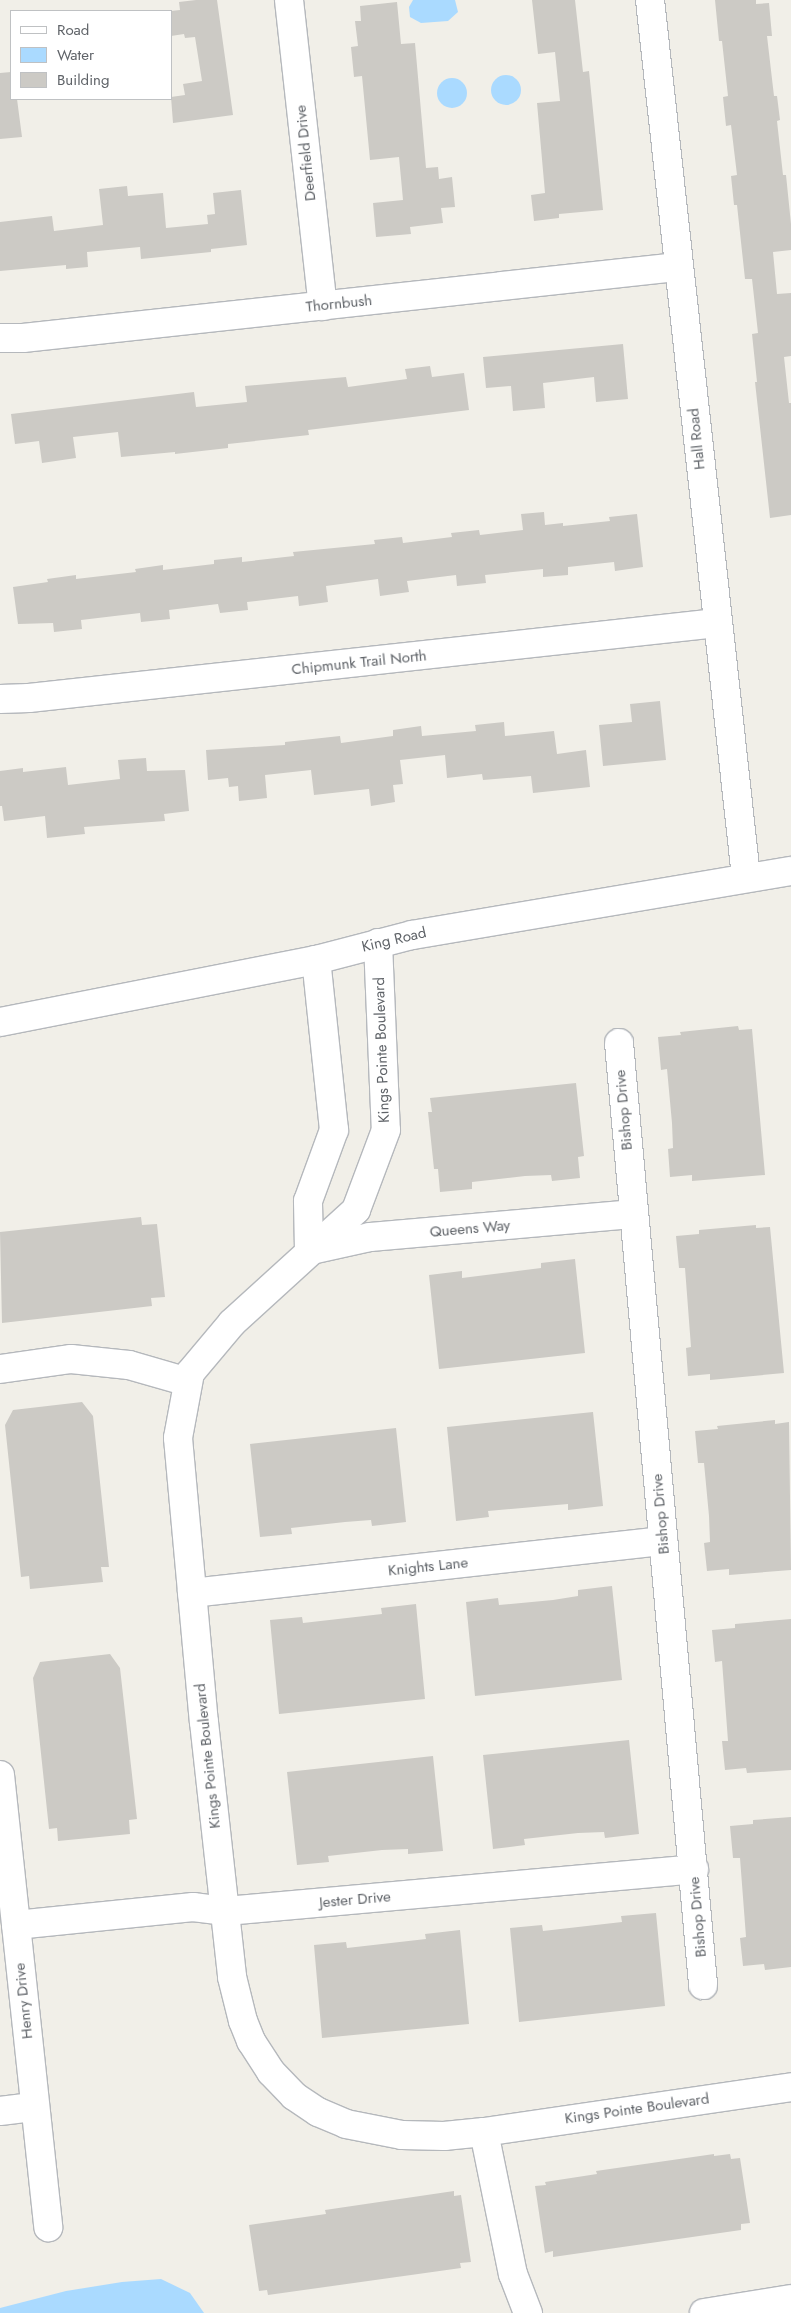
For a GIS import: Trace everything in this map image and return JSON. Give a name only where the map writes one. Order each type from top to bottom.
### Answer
[{"type":"street","name":"Deerfield Drive","points":[[289,0],[323,306]]},
{"type":"street","name":"Hall Road","points":[[650,0],[746,878]]},
{"type":"street","name":"Thornbush","points":[[0,338],[22,338],[678,267]]},
{"type":"street","name":"Chipmunk Trail North","points":[[0,699],[29,698],[717,624]]},
{"type":"street","name":"King Road","points":[[0,1022],[316,960],[378,943],[791,870]]},
{"type":"street","name":"Kings Pointe Boulevard","points":[[378,943],[386,1130],[356,1210],[309,1250],[232,1323],[190,1373],[178,1438],[192,1593],[232,1977],[243,2021],[251,2041],[271,2072],[294,2096],[318,2112],[346,2124],[368,2130],[402,2135],[444,2136],[484,2132],[791,2087]]},
{"type":"street","points":[[309,1250],[308,1201],[334,1130],[316,960]]},
{"type":"street","name":"Bishop Drive","points":[[619,1043],[632,1214],[694,1869],[703,1984]]},
{"type":"street","name":"Queens Way","points":[[309,1250],[370,1237],[632,1214]]},
{"type":"street","points":[[0,1369],[71,1359],[129,1365],[188,1382]]},
{"type":"street","name":"Knights Lane","points":[[192,1593],[663,1541]]},
{"type":"street","name":"Henry Drive","points":[[0,1775],[48,2227]]},
{"type":"street","name":"Jester Drive","points":[[16,1925],[193,1907],[226,1911],[694,1869]]},
{"type":"street","points":[[0,2111],[35,2107]]},
{"type":"street","points":[[484,2132],[513,2274],[528,2313]]},
{"type":"street","points":[[704,2313],[791,2300]]},
{"type":"water","points":[[413,0],[455,0],[458,12],[448,21],[421,23],[410,17],[409,7]]},
{"type":"water","points":[[506,75],[512,76],[520,84],[520,96],[512,104],[506,105],[500,104],[492,96],[491,90],[492,84],[500,76]]},
{"type":"water","points":[[452,78],[458,79],[466,87],[466,99],[458,107],[452,108],[446,107],[438,99],[437,93],[438,87],[446,79]]},
{"type":"water","points":[[161,2279],[190,2293],[204,2313],[0,2313],[0,2308],[66,2291],[122,2282]]},
{"type":"building","points":[[217,0],[233,115],[173,123],[172,97],[185,95],[183,84],[202,81],[195,37],[185,38],[184,34],[172,36],[172,11],[180,10],[179,2]]},
{"type":"building","points":[[532,0],[575,0],[583,72],[589,71],[603,210],[559,214],[559,218],[534,221],[531,195],[545,193],[537,103],[560,101],[555,52],[538,54]]},
{"type":"building","points":[[715,0],[756,0],[756,4],[769,3],[772,36],[767,36],[774,96],[777,96],[780,120],[777,121],[783,175],[786,175],[791,224],[791,250],[773,252],[777,294],[791,293],[791,356],[784,357],[789,403],[791,403],[791,515],[770,518],[755,382],[757,382],[752,334],[758,333],[752,279],[745,279],[737,205],[734,205],[731,176],[737,175],[731,125],[726,126],[723,97],[728,96],[722,41],[719,41]]},
{"type":"building","points":[[397,2],[401,44],[415,43],[426,168],[438,167],[439,179],[452,177],[455,207],[441,208],[443,223],[410,227],[411,234],[376,237],[373,203],[403,200],[399,157],[370,160],[362,76],[354,77],[351,47],[358,46],[355,21],[361,21],[360,6]]},
{"type":"building","points":[[10,72],[10,100],[17,100],[22,137],[0,139],[0,73]]},
{"type":"building","points":[[127,186],[128,196],[163,193],[166,228],[208,224],[207,215],[215,214],[213,193],[241,190],[247,245],[211,249],[211,252],[141,259],[140,247],[87,252],[88,267],[66,269],[66,265],[0,271],[0,222],[52,216],[54,231],[103,225],[99,189]]},
{"type":"building","points":[[623,344],[628,399],[596,402],[594,377],[543,383],[545,408],[513,411],[511,386],[486,388],[483,357]]},
{"type":"building","points":[[430,366],[432,377],[464,373],[469,410],[308,430],[309,435],[228,444],[228,448],[175,454],[175,452],[121,457],[118,432],[73,437],[76,458],[42,463],[39,441],[15,444],[11,414],[194,392],[196,407],[247,402],[245,386],[346,377],[348,387],[407,379],[405,369]]},
{"type":"building","points":[[544,512],[545,525],[563,523],[563,526],[610,521],[609,517],[637,514],[643,567],[615,571],[614,562],[568,567],[568,575],[543,577],[543,569],[485,575],[486,583],[457,586],[456,575],[407,581],[409,592],[380,596],[378,579],[326,586],[328,602],[299,606],[298,596],[247,602],[248,610],[220,613],[218,604],[169,610],[170,619],[141,622],[140,613],[81,620],[82,629],[54,632],[53,623],[18,624],[13,587],[48,582],[47,579],[76,575],[76,579],[136,572],[135,569],[163,565],[163,570],[214,564],[214,560],[242,557],[242,562],[294,556],[293,552],[375,544],[374,540],[402,537],[403,543],[452,537],[451,533],[479,530],[480,535],[523,530],[521,514]]},
{"type":"building","points":[[660,701],[666,760],[603,766],[599,725],[632,722],[630,704]]},
{"type":"building","points":[[504,722],[505,736],[554,731],[557,754],[586,750],[590,787],[533,793],[531,776],[483,780],[482,774],[447,778],[445,755],[400,760],[403,784],[393,785],[395,802],[371,806],[369,789],[314,795],[311,770],[265,775],[267,798],[239,801],[238,786],[229,787],[228,778],[208,780],[206,750],[285,745],[285,742],[340,736],[341,743],[393,736],[393,730],[421,726],[422,736],[476,731],[475,725]]},
{"type":"building","points":[[146,758],[147,771],[185,770],[189,811],[164,814],[165,821],[84,827],[85,834],[47,838],[45,816],[4,821],[2,806],[0,806],[0,771],[23,768],[23,772],[66,767],[68,785],[120,779],[118,760]]},
{"type":"building","points":[[738,1026],[739,1030],[752,1029],[765,1175],[692,1181],[692,1175],[670,1177],[668,1149],[673,1148],[672,1123],[667,1069],[661,1070],[658,1037],[681,1035],[680,1032]]},
{"type":"building","points":[[576,1083],[584,1156],[578,1157],[580,1178],[552,1181],[551,1175],[525,1176],[472,1182],[472,1189],[440,1192],[438,1169],[434,1169],[428,1112],[432,1112],[430,1098]]},
{"type":"building","points":[[141,1217],[142,1225],[157,1224],[165,1297],[151,1298],[152,1306],[2,1323],[0,1232]]},
{"type":"building","points":[[756,1225],[756,1228],[770,1227],[784,1373],[710,1380],[710,1374],[688,1376],[686,1348],[691,1347],[685,1268],[679,1268],[676,1236],[699,1234],[699,1230]]},
{"type":"building","points":[[575,1259],[585,1353],[439,1369],[429,1275],[462,1271],[462,1278],[541,1268],[541,1263]]},
{"type":"building","points":[[82,1402],[93,1416],[109,1567],[101,1567],[103,1582],[30,1589],[29,1576],[21,1577],[5,1425],[13,1410]]},
{"type":"building","points":[[593,1412],[603,1506],[568,1510],[568,1504],[488,1511],[489,1517],[456,1521],[447,1427]]},
{"type":"building","points":[[775,1420],[775,1424],[789,1422],[791,1570],[729,1575],[729,1569],[707,1571],[704,1543],[710,1542],[709,1516],[704,1463],[698,1463],[695,1431],[718,1429],[717,1426]]},
{"type":"building","points":[[396,1428],[406,1522],[372,1526],[371,1520],[345,1522],[291,1528],[292,1534],[260,1537],[250,1444]]},
{"type":"building","points":[[612,1586],[622,1680],[475,1696],[466,1602],[498,1598],[499,1605],[553,1600],[578,1596],[578,1590]]},
{"type":"building","points":[[416,1604],[425,1699],[279,1714],[270,1620],[302,1617],[303,1623],[382,1614],[381,1608]]},
{"type":"building","points":[[791,1619],[791,1770],[747,1773],[746,1768],[725,1770],[722,1741],[728,1741],[722,1661],[715,1662],[712,1630],[735,1628],[735,1624]]},
{"type":"building","points":[[110,1654],[120,1668],[137,1819],[129,1820],[130,1834],[58,1841],[57,1828],[49,1829],[33,1678],[40,1662]]},
{"type":"building","points":[[629,1740],[639,1834],[605,1838],[604,1832],[578,1833],[524,1839],[525,1845],[493,1849],[483,1755]]},
{"type":"building","points":[[433,1756],[443,1851],[408,1854],[408,1849],[382,1850],[328,1856],[329,1862],[297,1865],[287,1772]]},
{"type":"building","points":[[791,1817],[791,1967],[765,1970],[764,1964],[743,1966],[740,1938],[746,1937],[740,1858],[733,1858],[730,1826],[753,1824],[753,1820]]},
{"type":"building","points":[[656,1913],[665,2006],[519,2022],[510,1928],[542,1925],[543,1931],[622,1922],[621,1916]]},
{"type":"building","points":[[460,1930],[469,2024],[322,2038],[314,1945],[346,1942],[347,1948],[426,1939],[425,1934]]},
{"type":"building","points":[[714,2154],[714,2156],[730,2154],[731,2159],[740,2158],[750,2223],[741,2224],[741,2230],[553,2257],[553,2251],[545,2253],[535,2186],[546,2185],[545,2182],[597,2174],[596,2171]]},
{"type":"building","points":[[454,2191],[454,2196],[461,2195],[471,2262],[460,2263],[461,2268],[268,2295],[267,2290],[259,2291],[249,2225],[326,2214],[325,2210]]}]
